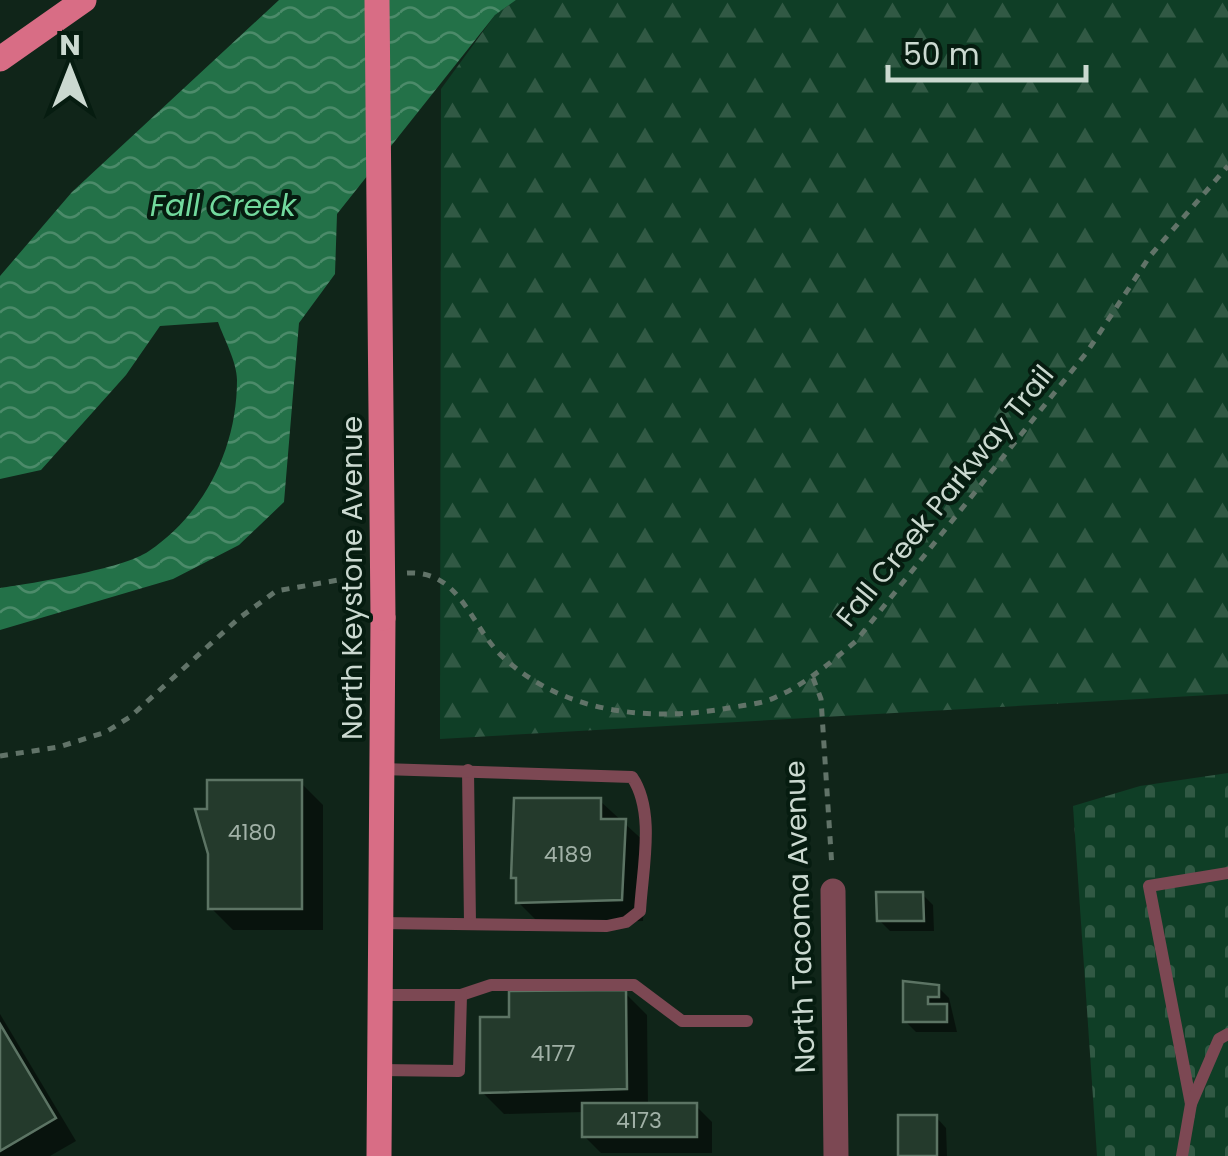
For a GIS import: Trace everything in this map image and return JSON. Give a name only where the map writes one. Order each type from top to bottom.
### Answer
[{"type":"main road","points":[[0,59],[84,0]]},
{"type":"main road","name":"North Keystone Avenue","points":[[377,0],[383,618],[379,1156]]},
{"type":"street","name":"North Tacoma Avenue","points":[[833,891],[836,1156]]},
{"type":"lane","points":[[381,923],[607,926],[626,922],[640,912],[644,817],[642,791],[632,777],[382,769]]},
{"type":"lane","points":[[468,770],[470,924]]},
{"type":"lane","points":[[1191,1104],[1148,886],[1228,873]]},
{"type":"lane","points":[[380,994],[460,995],[491,986],[634,984],[682,1021],[746,1021]]},
{"type":"lane","points":[[380,1070],[459,1071],[460,995]]},
{"type":"lane","points":[[1182,1156],[1191,1104],[1219,1039],[1228,1034]]},
{"type":"path","name":"Fall Creek Parkway Trail","points":[[403,573],[440,578],[456,590],[502,657],[540,687],[593,706],[619,712],[690,715],[770,700],[813,678],[856,641],[1087,352],[1150,256],[1228,166]]},
{"type":"path","points":[[0,756],[58,747],[106,732],[130,718],[238,619],[276,591],[337,577],[370,575]]},
{"type":"path","name":"North Tacoma Avenue","points":[[813,678],[821,700],[833,891]]},
{"type":"green space","points":[[516,0],[1228,0],[1228,694],[440,739],[441,89],[495,15]]},
{"type":"green space","points":[[1228,773],[1228,1156],[1097,1156],[1073,806],[1140,786]]},
{"type":"water","name":"Fall Creek","points":[[279,0],[516,0],[495,15],[337,214],[335,274],[299,323],[284,502],[239,545],[173,579],[0,630],[0,588],[120,564],[137,558],[169,536],[214,477],[231,430],[237,380],[233,358],[218,322],[160,326],[126,375],[41,470],[0,479],[0,276],[72,192]]},
{"type":"building","points":[[207,780],[302,780],[302,909],[208,909],[208,854],[195,809],[207,809]]},
{"type":"building","points":[[514,798],[601,798],[601,819],[626,819],[622,900],[516,903],[516,878],[511,878]]},
{"type":"building","points":[[876,892],[923,892],[924,921],[877,921]]},
{"type":"building","points":[[903,981],[939,985],[939,997],[928,997],[928,1004],[947,1004],[947,1022],[903,1022]]},
{"type":"building","points":[[626,990],[627,1089],[480,1093],[480,1017],[509,1017],[509,991]]},
{"type":"building","points":[[0,1024],[56,1118],[0,1151]]},
{"type":"building","points":[[582,1103],[697,1103],[697,1137],[582,1137]]},
{"type":"building","points":[[898,1115],[937,1115],[937,1156],[898,1156]]}]
